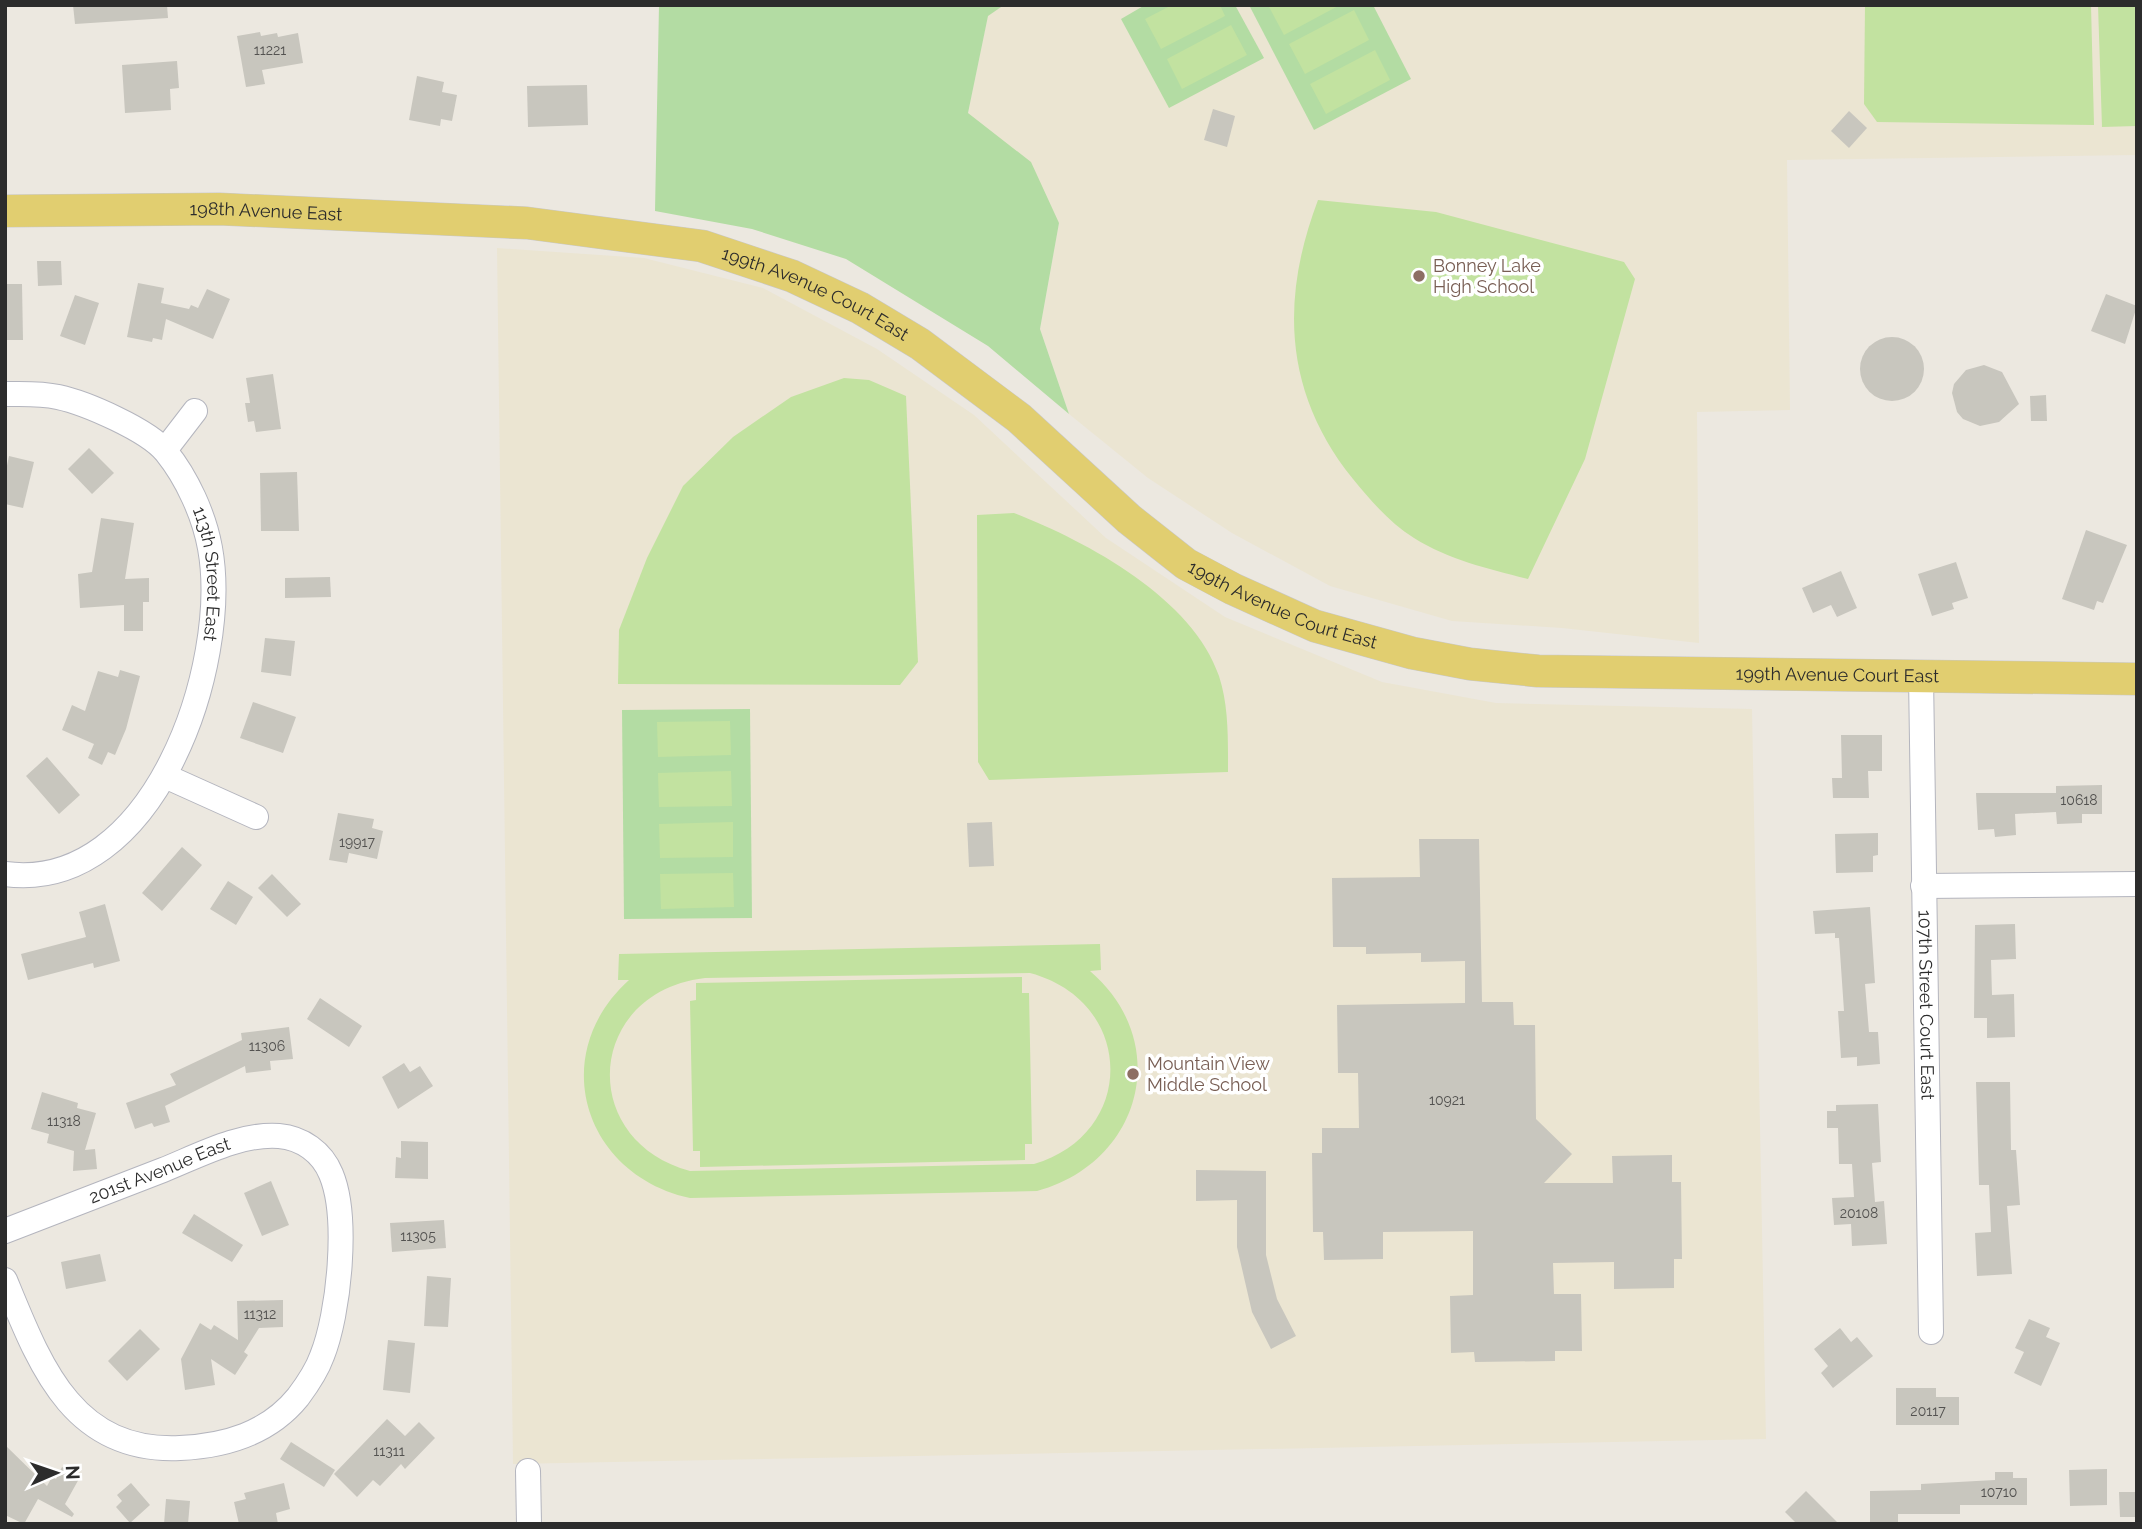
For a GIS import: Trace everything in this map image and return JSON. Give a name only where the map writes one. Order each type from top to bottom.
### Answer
[{"type":"main road","name":"198th Avenue East","points":[[5,211],[219,209],[527,223]]},
{"type":"main road","name":"199th Avenue Court East","points":[[527,223],[702,246],[792,276],[860,308],[919,344],[1019,418],[1129,519],[1186,564],[1315,626],[1458,662],[1538,671],[2137,679]]},
{"type":"street","points":[[5,394],[61,397],[108,415],[165,450],[195,411]]},
{"type":"street","name":"113th Street East","points":[[5,874],[39,873],[85,860],[120,835],[165,776],[192,710],[206,648],[212,569],[208,542],[197,508],[165,450]]},
{"type":"street","name":"107th Street Court East","points":[[1921,676],[1931,1332]]},
{"type":"street","points":[[165,776],[256,817]]},
{"type":"street","points":[[1923,886],[2137,884]]},
{"type":"street","name":"201st Avenue East","points":[[5,1231],[238,1142],[279,1136],[292,1138],[318,1152],[332,1176],[340,1244],[335,1313],[322,1358],[297,1398],[268,1423],[249,1434],[212,1446],[169,1448],[127,1442],[100,1431],[72,1409],[49,1377],[5,1280]]},
{"type":"street","points":[[528,1471],[529,1524]]},
{"type":"shaded area","name":"Bonney Lake High School","points":[[1004,5],[2137,5],[2137,155],[1787,160],[1790,410],[1697,412],[1699,643],[1562,628],[1452,621],[1330,586],[1232,533],[1148,478],[1069,414],[1040,329],[1059,223],[968,113],[988,15]]},
{"type":"shaded area","name":"Mountain View Middle School","points":[[497,248],[644,258],[763,288],[877,349],[974,415],[1106,538],[1225,617],[1382,682],[1496,703],[1752,709],[1766,1439],[513,1464]]},
{"type":"green space","points":[[659,5],[1004,5],[988,16],[968,113],[1031,162],[1059,223],[1040,329],[1069,414],[988,346],[846,259],[752,229],[655,211]]},
{"type":"green space","points":[[1145,5],[1235,5],[1264,58],[1169,108],[1121,19]]},
{"type":"green space","points":[[1172,5],[1220,5],[1225,16],[1161,49],[1145,19]]},
{"type":"green space","points":[[1249,5],[1373,5],[1411,79],[1314,130]]},
{"type":"green space","points":[[1268,5],[1340,5],[1284,35]]},
{"type":"green space","points":[[1865,5],[2091,5],[2094,125],[1877,122],[1864,104]]},
{"type":"green space","points":[[2098,5],[2137,5],[2137,126],[2102,127]]},
{"type":"green space","points":[[1354,10],[1369,40],[1305,74],[1289,44]]},
{"type":"green space","points":[[1231,25],[1247,55],[1182,89],[1167,59]]},
{"type":"green space","points":[[1375,50],[1390,80],[1326,114],[1310,84]]},
{"type":"green space","points":[[1318,200],[1436,212],[1624,262],[1635,279],[1585,459],[1528,579],[1455,558],[1414,538],[1397,526],[1374,503],[1330,446],[1313,413],[1295,345],[1294,310],[1298,274]]},
{"type":"green space","points":[[844,378],[869,380],[906,396],[918,662],[900,685],[618,684],[619,630],[647,558],[683,486],[733,437],[791,397]]},
{"type":"green space","points":[[1014,513],[1104,556],[1162,598],[1186,622],[1206,648],[1219,676],[1226,712],[1228,772],[989,780],[978,762],[977,515]]},
{"type":"green space","points":[[750,709],[752,918],[624,919],[622,710]]},
{"type":"green space","points":[[730,721],[731,755],[658,757],[657,722]]},
{"type":"green space","points":[[731,771],[732,806],[659,807],[658,773]]},
{"type":"green space","points":[[733,822],[733,857],[660,858],[659,824]]},
{"type":"green space","points":[[733,873],[734,907],[661,909],[660,874]]},
{"type":"green space","points":[[1100,944],[1101,970],[1090,971],[1116,1000],[1132,1032],[1138,1065],[1134,1098],[1122,1128],[1101,1155],[1073,1176],[1037,1191],[690,1198],[654,1185],[624,1165],[602,1139],[589,1108],[584,1076],[589,1042],[603,1010],[629,980],[618,980],[619,954]],"holes":[[[1030,973],[1065,988],[1090,1010],[1105,1038],[1110,1067],[1106,1097],[1092,1125],[1068,1148],[1034,1164],[690,1171],[653,1154],[628,1130],[613,1100],[610,1068],[618,1037],[636,1010],[666,989],[705,978]]]},
{"type":"green space","points":[[1022,977],[1022,993],[1029,993],[1032,1144],[1025,1144],[1025,1160],[700,1167],[700,1151],[693,1151],[690,1001],[696,1000],[696,983]]},
{"type":"building","points":[[73,5],[167,5],[168,18],[75,24]]},
{"type":"building","points":[[260,32],[261,36],[277,33],[278,37],[298,33],[303,63],[262,70],[265,84],[246,87],[237,36]]},
{"type":"building","points":[[177,61],[179,88],[170,89],[171,110],[125,113],[122,65]]},
{"type":"building","points":[[417,76],[444,82],[442,92],[457,95],[452,121],[441,119],[440,126],[409,120]]},
{"type":"building","points":[[587,85],[588,125],[528,127],[527,86]]},
{"type":"building","points":[[1213,109],[1235,116],[1227,147],[1204,140]]},
{"type":"building","points":[[1849,111],[1867,128],[1849,148],[1831,131]]},
{"type":"building","points":[[37,261],[61,261],[62,285],[38,286]]},
{"type":"building","points":[[138,283],[164,288],[161,303],[189,309],[191,305],[198,308],[207,289],[230,299],[213,339],[166,319],[162,340],[153,338],[152,342],[127,337]]},
{"type":"building","points":[[5,284],[22,284],[23,340],[5,340]]},
{"type":"building","points":[[2106,294],[2137,306],[2125,344],[2091,331]]},
{"type":"building","points":[[75,295],[99,303],[85,345],[60,336]]},
{"type":"building","points":[[1886,337],[1898,337],[1915,346],[1922,357],[1922,381],[1915,392],[1898,401],[1886,401],[1874,396],[1865,387],[1860,375],[1860,363],[1865,351],[1874,342]]},
{"type":"building","points":[[1984,365],[2002,372],[2019,404],[1999,422],[1980,426],[1963,419],[1957,412],[1952,393],[1954,384],[1966,370]]},
{"type":"building","points":[[273,374],[281,429],[256,432],[254,421],[248,422],[245,403],[250,403],[246,378]]},
{"type":"building","points":[[2046,395],[2047,421],[2031,421],[2030,396]]},
{"type":"building","points":[[89,448],[114,473],[92,494],[68,469]]},
{"type":"building","points":[[9,456],[34,462],[23,508],[5,504],[5,475]]},
{"type":"building","points":[[297,472],[299,531],[261,531],[260,473]]},
{"type":"building","points":[[101,518],[134,523],[125,579],[149,578],[149,602],[143,602],[143,631],[124,631],[124,605],[80,608],[78,574],[92,572]]},
{"type":"building","points":[[2086,530],[2127,545],[2103,603],[2097,601],[2094,610],[2062,599]]},
{"type":"building","points":[[1956,562],[1968,598],[1952,603],[1954,609],[1932,616],[1918,574]]},
{"type":"building","points":[[1841,571],[1857,608],[1837,617],[1831,605],[1813,613],[1802,588]]},
{"type":"building","points":[[330,577],[331,597],[285,598],[285,578]]},
{"type":"building","points":[[265,638],[295,641],[291,676],[261,672]]},
{"type":"building","points":[[120,670],[140,676],[126,729],[115,755],[108,752],[102,765],[88,758],[94,744],[62,730],[72,705],[85,711],[98,671],[118,677]]},
{"type":"building","points":[[253,702],[296,717],[283,753],[240,738]]},
{"type":"building","points":[[1841,735],[1882,735],[1882,771],[1868,771],[1869,798],[1833,798],[1832,778],[1842,778]]},
{"type":"building","points":[[47,757],[80,795],[59,814],[26,776]]},
{"type":"building","points":[[2102,785],[2102,814],[2082,814],[2082,823],[2057,824],[2056,812],[2015,814],[2016,835],[1995,837],[1994,829],[1978,830],[1976,793],[2056,793],[2056,786]]},
{"type":"building","points":[[338,813],[374,819],[372,828],[383,831],[377,859],[349,853],[347,863],[329,860]]},
{"type":"building","points":[[992,822],[994,866],[969,867],[967,823]]},
{"type":"building","points":[[1878,833],[1878,855],[1873,856],[1873,872],[1836,873],[1835,834]]},
{"type":"building","points":[[1419,839],[1479,839],[1482,1002],[1513,1002],[1514,1025],[1535,1025],[1536,1119],[1572,1154],[1544,1183],[1613,1183],[1612,1156],[1672,1155],[1672,1182],[1681,1182],[1682,1259],[1674,1259],[1674,1288],[1614,1289],[1614,1262],[1553,1263],[1554,1294],[1581,1294],[1582,1351],[1555,1351],[1555,1361],[1475,1362],[1474,1352],[1451,1353],[1450,1296],[1473,1295],[1473,1231],[1383,1232],[1383,1259],[1324,1260],[1323,1232],[1313,1232],[1312,1153],[1322,1153],[1322,1128],[1359,1128],[1358,1073],[1338,1073],[1337,1005],[1465,1003],[1465,961],[1421,962],[1421,953],[1366,954],[1366,947],[1333,947],[1332,878],[1420,877]]},
{"type":"building","points":[[182,847],[202,865],[162,911],[142,893]]},
{"type":"building","points":[[272,874],[301,904],[287,917],[258,888]]},
{"type":"building","points":[[228,881],[253,897],[236,925],[210,909]]},
{"type":"building","points":[[105,904],[120,961],[94,968],[93,963],[28,980],[21,954],[86,937],[79,912]]},
{"type":"building","points":[[1870,907],[1875,983],[1865,984],[1869,1032],[1878,1032],[1880,1064],[1857,1066],[1857,1057],[1841,1058],[1838,1011],[1844,1011],[1839,938],[1835,938],[1835,933],[1815,934],[1813,911]]},
{"type":"building","points":[[2015,924],[2016,959],[1991,960],[1992,995],[2014,994],[2015,1037],[1987,1038],[1987,1018],[1974,1018],[1975,925]]},
{"type":"building","points":[[320,998],[362,1026],[349,1047],[307,1019]]},
{"type":"building","points":[[289,1027],[293,1059],[270,1061],[271,1070],[246,1073],[245,1066],[165,1106],[170,1122],[154,1127],[152,1123],[135,1129],[126,1103],[176,1085],[170,1074],[242,1040],[241,1033]]},
{"type":"building","points":[[404,1063],[410,1072],[420,1066],[433,1086],[398,1109],[382,1077]]},
{"type":"building","points":[[1976,1082],[2010,1082],[2011,1150],[2016,1150],[2020,1205],[2007,1206],[2012,1274],[1977,1276],[1975,1233],[1991,1232],[1989,1185],[1979,1185]]},
{"type":"building","points":[[42,1092],[78,1103],[77,1108],[96,1113],[85,1150],[95,1149],[97,1169],[73,1171],[74,1151],[47,1143],[49,1134],[31,1129]]},
{"type":"building","points":[[1878,1104],[1881,1162],[1872,1163],[1875,1202],[1884,1201],[1887,1244],[1852,1246],[1851,1224],[1834,1225],[1832,1198],[1854,1197],[1852,1164],[1839,1164],[1838,1128],[1827,1128],[1827,1111],[1836,1111],[1836,1105]]},
{"type":"building","points":[[401,1141],[428,1142],[428,1179],[395,1178],[396,1157],[401,1158]]},
{"type":"building","points":[[1196,1170],[1266,1171],[1266,1255],[1277,1299],[1296,1336],[1271,1349],[1252,1312],[1237,1247],[1237,1200],[1196,1201]]},
{"type":"building","points":[[271,1181],[289,1225],[262,1236],[244,1193]]},
{"type":"building","points":[[194,1214],[243,1245],[232,1262],[182,1233]]},
{"type":"building","points":[[444,1220],[446,1248],[392,1252],[390,1223]]},
{"type":"building","points":[[100,1254],[106,1281],[66,1289],[61,1262]]},
{"type":"building","points":[[427,1276],[451,1278],[448,1327],[424,1326]]},
{"type":"building","points":[[283,1300],[283,1327],[259,1328],[244,1352],[248,1355],[235,1375],[211,1359],[215,1385],[185,1390],[181,1359],[200,1323],[211,1330],[214,1325],[238,1340],[237,1301]]},
{"type":"building","points":[[2029,1319],[2050,1328],[2046,1337],[2060,1343],[2041,1386],[2014,1373],[2024,1352],[2015,1348]]},
{"type":"building","points":[[1840,1328],[1851,1342],[1857,1337],[1873,1356],[1833,1388],[1821,1373],[1828,1366],[1814,1349]]},
{"type":"building","points":[[140,1329],[160,1349],[127,1381],[108,1361]]},
{"type":"building","points":[[388,1340],[415,1343],[410,1393],[383,1390]]},
{"type":"building","points":[[1896,1388],[1936,1388],[1936,1397],[1959,1397],[1959,1425],[1896,1425]]},
{"type":"building","points":[[387,1419],[405,1436],[419,1422],[435,1438],[405,1469],[401,1464],[380,1486],[373,1480],[357,1497],[334,1474]]},
{"type":"building","points":[[291,1442],[335,1470],[324,1487],[280,1459]]},
{"type":"building","points":[[5,1445],[47,1486],[52,1477],[56,1479],[62,1467],[80,1477],[65,1504],[74,1514],[72,1517],[38,1499],[24,1524],[5,1515]]},
{"type":"building","points":[[2107,1469],[2107,1505],[2070,1506],[2069,1470]]},
{"type":"building","points":[[1995,1472],[2013,1472],[2013,1478],[2027,1478],[2027,1505],[1960,1505],[1960,1514],[1898,1514],[1898,1524],[1870,1524],[1870,1491],[1921,1490],[1921,1484],[1995,1480]]},
{"type":"building","points":[[131,1483],[150,1505],[130,1523],[116,1507],[122,1501],[117,1495]]},
{"type":"building","points":[[284,1483],[290,1509],[276,1513],[278,1524],[239,1524],[234,1502],[246,1499],[244,1493]]},
{"type":"building","points":[[1806,1491],[1839,1524],[1797,1524],[1785,1512]]},
{"type":"building","points":[[2119,1492],[2137,1492],[2137,1517],[2120,1517]]},
{"type":"building","points":[[166,1499],[190,1501],[188,1524],[164,1524]]},
{"type":"place","name":"Bonney Lake High School","points":[[1419,276]]},
{"type":"place","name":"Mountain View Middle School","points":[[1133,1074]]}]
